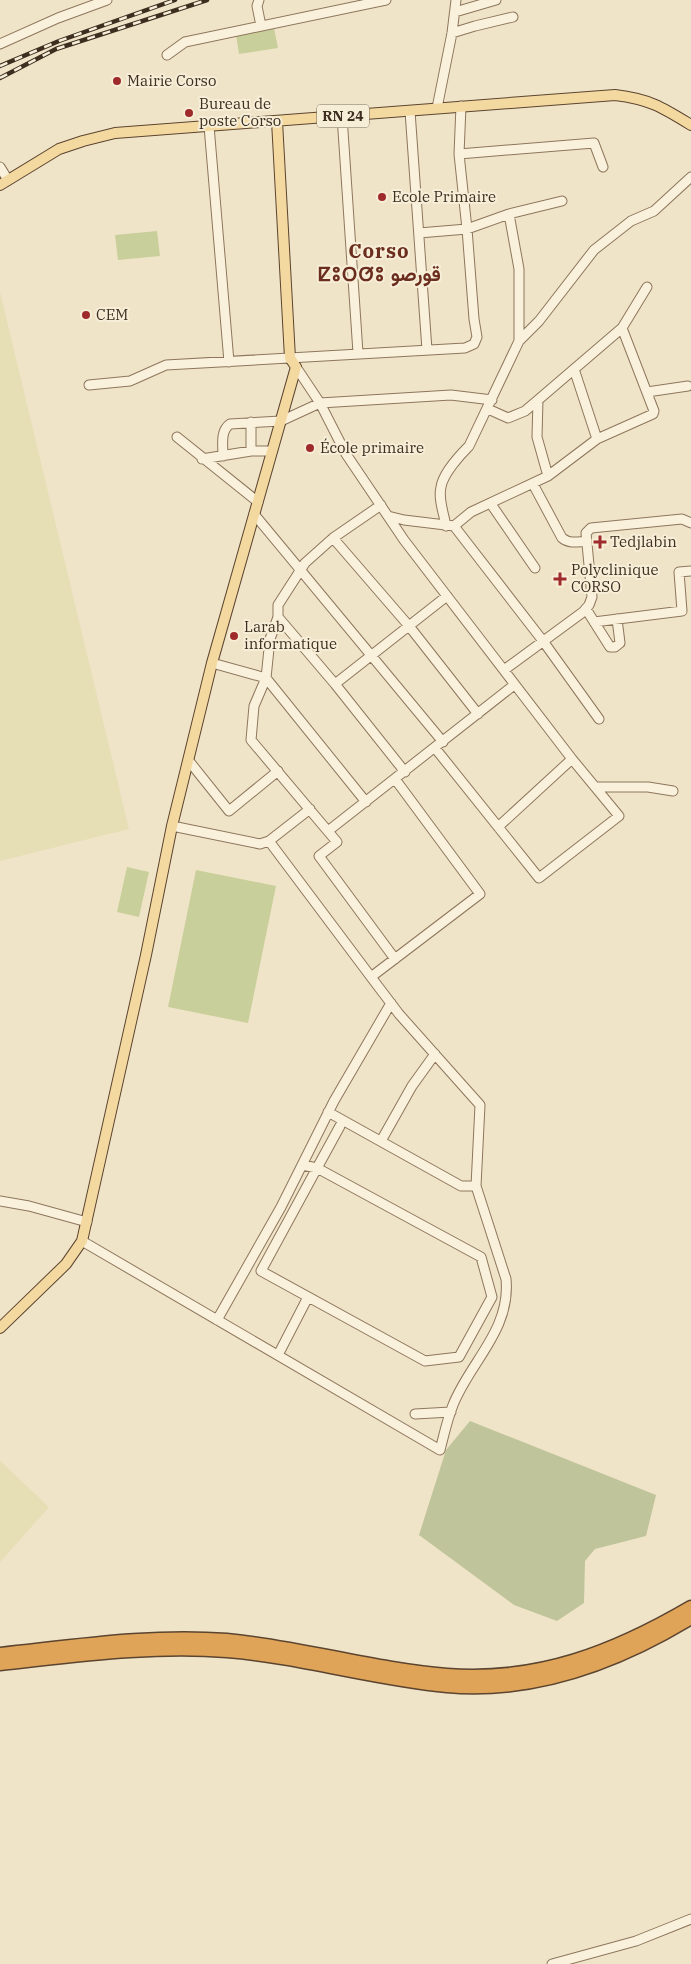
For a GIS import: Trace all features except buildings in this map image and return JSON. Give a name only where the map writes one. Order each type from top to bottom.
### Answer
[{"type":"highway","points":[[0,1654],[132,1640],[201,1639],[270,1646],[426,1673],[491,1676],[534,1671],[596,1654],[633,1639],[691,1607]]},
{"type":"highway","points":[[0,1664],[149,1649],[203,1649],[272,1656],[426,1684],[472,1687],[494,1686],[540,1680],[600,1664],[638,1648],[691,1618]]},
{"type":"main road","name":"RN 24","points":[[4,182],[59,149],[83,140],[115,133],[615,95],[640,98],[662,107],[691,125]]},
{"type":"main road","points":[[0,1328],[66,1264],[82,1240],[146,954],[172,826],[212,663],[281,421],[293,362],[277,122]]},
{"type":"street","points":[[0,44],[58,18],[107,0]]},
{"type":"street","points":[[260,0],[257,6],[260,26]]},
{"type":"street","points":[[167,54],[185,42],[386,0]]},
{"type":"street","points":[[437,108],[452,33],[456,0]]},
{"type":"street","points":[[455,12],[496,0]]},
{"type":"street","points":[[452,33],[513,17]]},
{"type":"street","points":[[89,385],[130,381],[166,365],[228,362],[293,362],[358,353],[465,348],[474,344],[477,336],[459,154],[461,106]]},
{"type":"street","points":[[410,110],[427,350]]},
{"type":"street","points":[[342,116],[358,353]]},
{"type":"street","points":[[208,126],[228,362]]},
{"type":"street","points":[[459,154],[594,143],[603,167]]},
{"type":"street","points":[[0,167],[4,182]]},
{"type":"street","points":[[599,719],[543,641],[450,526],[440,498],[440,488],[456,458],[469,446],[520,342],[539,321],[594,250],[631,221],[654,211],[691,176]]},
{"type":"street","points":[[419,233],[467,228],[509,214],[562,202]]},
{"type":"street","points":[[509,214],[519,269],[520,342]]},
{"type":"street","points":[[488,409],[508,418],[525,411],[622,328],[647,288]]},
{"type":"street","points":[[388,516],[450,526],[470,512],[491,504],[548,476],[597,439],[653,414],[654,411],[622,328]]},
{"type":"street","points":[[254,514],[371,655],[498,827],[539,878],[619,816],[514,685],[404,540],[346,454],[320,403],[293,362]]},
{"type":"street","points":[[574,368],[597,439]]},
{"type":"street","points":[[647,392],[688,386]]},
{"type":"street","points":[[223,456],[223,432],[230,424],[281,421],[320,403],[451,395],[492,400]]},
{"type":"street","points":[[538,400],[537,437],[548,476]]},
{"type":"street","points":[[251,422],[251,452]]},
{"type":"street","points":[[177,437],[202,459],[258,502]]},
{"type":"street","points":[[202,459],[272,451]]},
{"type":"street","points":[[533,484],[562,538],[572,543],[587,541]]},
{"type":"street","points":[[491,504],[535,568]]},
{"type":"street","points":[[381,505],[333,538],[301,569],[278,605],[278,617],[270,639],[266,678],[254,706],[252,740],[337,842],[318,856],[395,959]]},
{"type":"street","points":[[504,670],[586,609],[592,596],[586,533],[591,528],[682,519],[691,523]]},
{"type":"street","points":[[333,538],[409,626],[478,714]]},
{"type":"street","points":[[594,622],[682,611],[679,572],[691,571]]},
{"type":"street","points":[[335,684],[447,596]]},
{"type":"street","points":[[586,609],[610,646],[615,647],[620,643],[617,619]]},
{"type":"street","points":[[278,617],[335,684],[405,772]]},
{"type":"street","points":[[212,663],[266,678],[366,802]]},
{"type":"street","points":[[328,831],[514,685]]},
{"type":"street","points":[[498,827],[572,759]]},
{"type":"street","points":[[189,761],[229,812],[278,771]]},
{"type":"street","points":[[371,977],[480,894],[395,779]]},
{"type":"street","points":[[595,788],[648,788],[673,791]]},
{"type":"street","points":[[172,826],[260,844],[269,841],[310,809]]},
{"type":"street","points":[[82,1240],[440,1450],[453,1405],[489,1346],[500,1320],[507,1294],[506,1279],[476,1186],[480,1105],[391,1003],[269,841]]},
{"type":"street","points":[[217,1320],[302,1165],[328,1112],[391,1003]]},
{"type":"street","points":[[381,1141],[412,1086],[435,1054]]},
{"type":"street","points":[[328,1112],[461,1186],[476,1186]]},
{"type":"street","points":[[261,1271],[340,1126]]},
{"type":"street","points":[[248,1266],[261,1271],[425,1361],[459,1357],[492,1297],[481,1257],[317,1168],[302,1165]]},
{"type":"street","points":[[0,1201],[29,1206],[87,1222]]},
{"type":"street","points":[[278,1355],[308,1297]]},
{"type":"street","points":[[415,1414],[451,1412]]},
{"type":"street","points":[[552,1964],[636,1941],[691,1919]]},
{"type":"shaded area","points":[[0,292],[129,829],[0,861]]},
{"type":"shaded area","points":[[0,1461],[49,1507],[0,1562]]},
{"type":"green space","points":[[274,28],[278,48],[239,54],[236,35]]},
{"type":"green space","points":[[157,231],[160,256],[118,260],[115,235]]},
{"type":"green space","points":[[127,867],[149,872],[139,917],[117,912]]},
{"type":"green space","points":[[196,870],[276,886],[248,1023],[168,1007]]},
{"type":"green space","points":[[470,1421],[656,1495],[646,1536],[595,1549],[585,1561],[584,1603],[557,1621],[514,1605],[419,1535],[446,1450]]},
{"type":"railway","points":[[0,66],[59,41],[175,0]]},
{"type":"railway","points":[[0,78],[56,49],[207,0]]},
{"type":"place","name":"Mairie Corso","points":[[117,81]]},
{"type":"place","name":"Bureau de poste Corso","points":[[189,113]]},
{"type":"place","name":"Ecole Primaire","points":[[382,197]]},
{"type":"place","name":"CEM","points":[[86,315]]},
{"type":"place","name":"École primaire","points":[[310,448]]},
{"type":"place","name":"Tedjlabin","points":[[600,542]]},
{"type":"place","name":"Polyclinique CORSO","points":[[560,579]]},
{"type":"place","name":"Larab informatique","points":[[234,636]]},
{"type":"district","name":"Corso ⵇⵓⵔⵚⵓ قورصو","points":[[379,262]]}]
